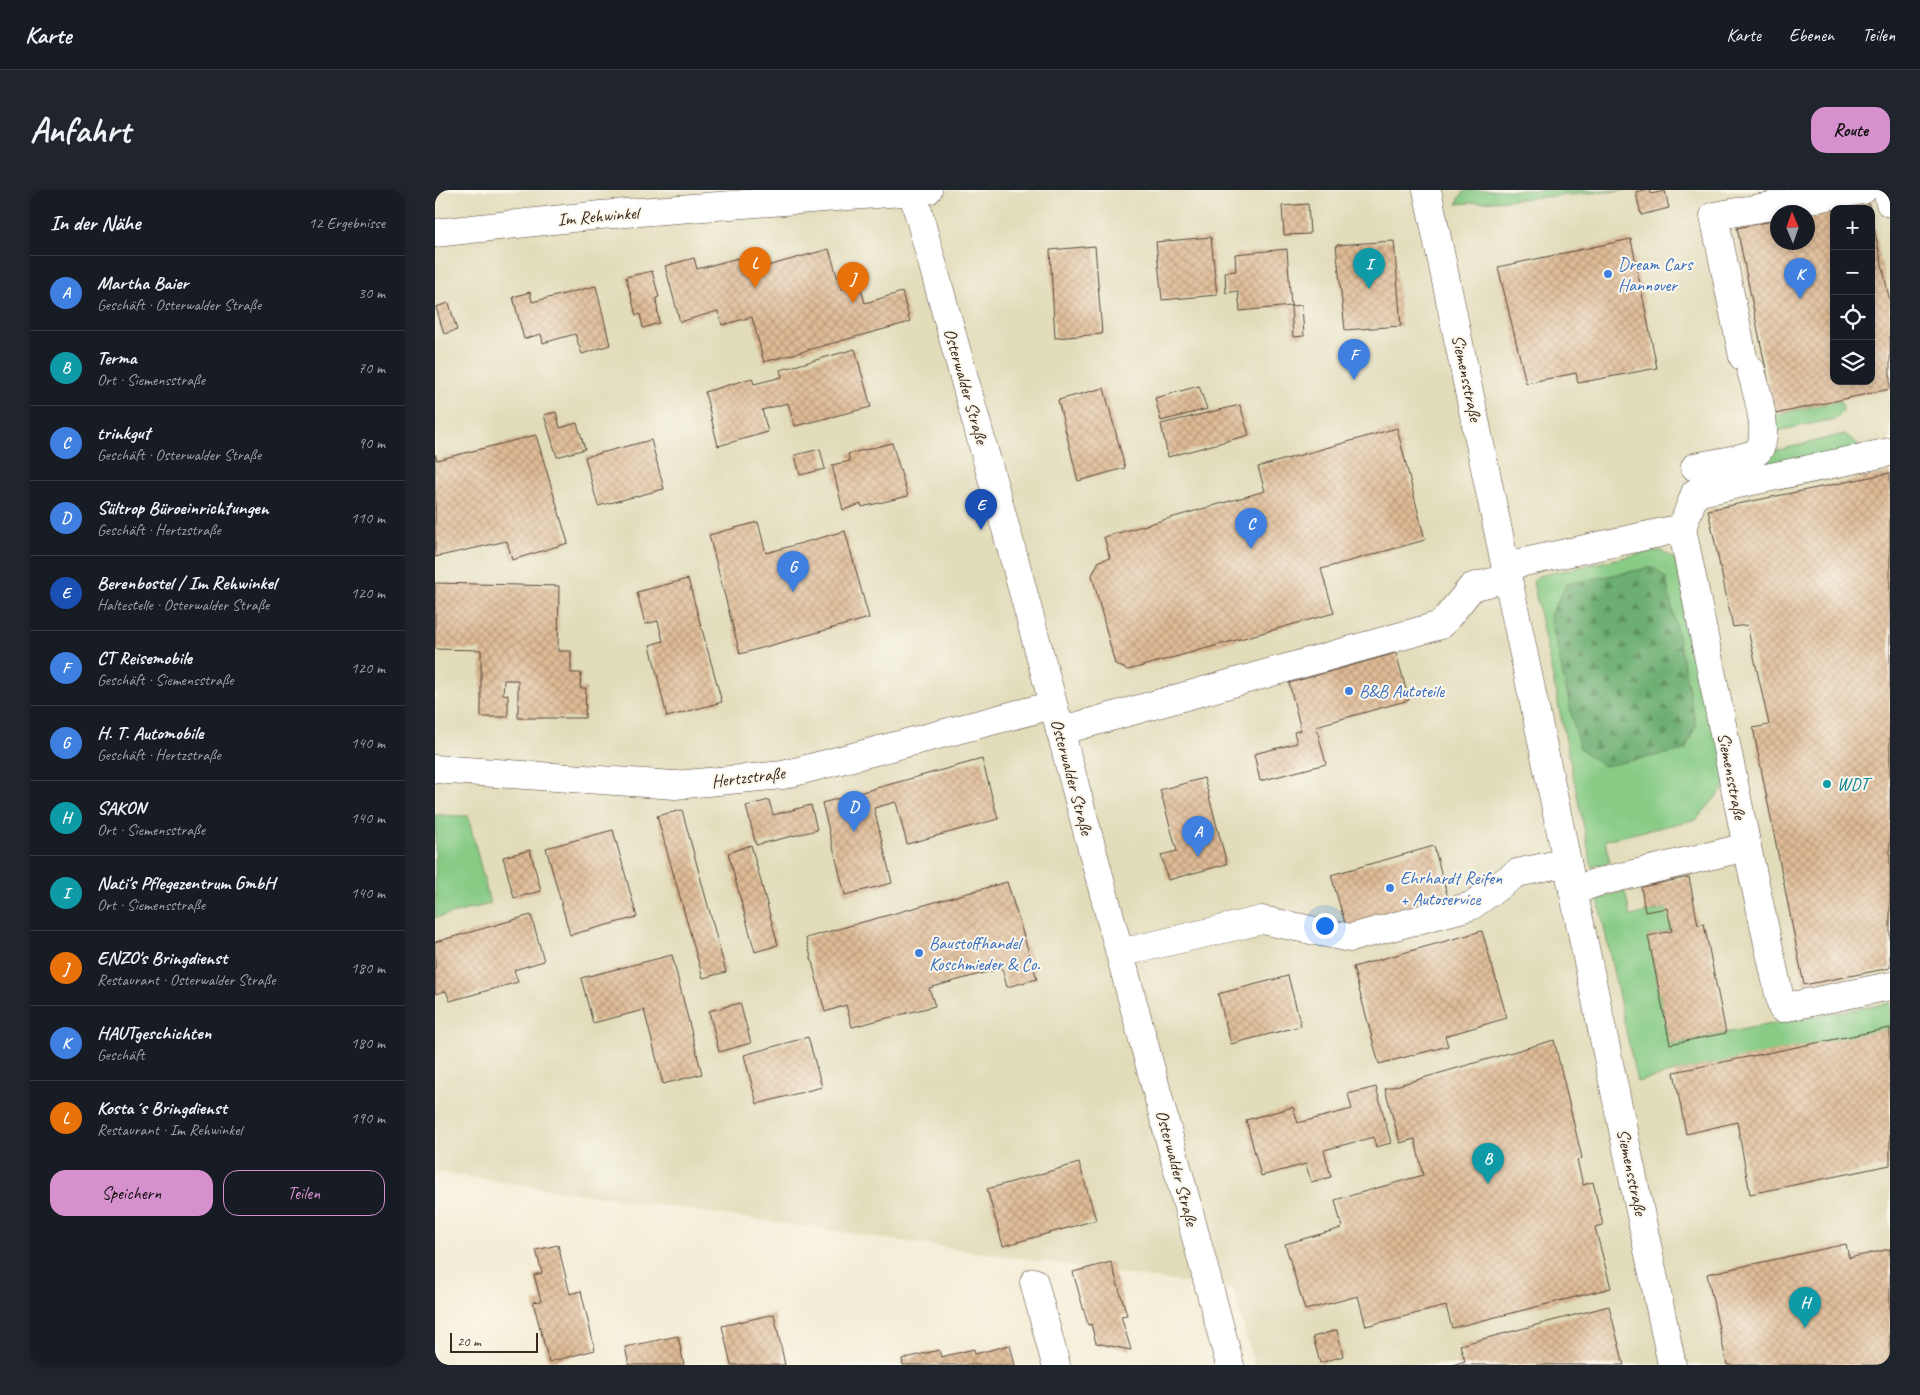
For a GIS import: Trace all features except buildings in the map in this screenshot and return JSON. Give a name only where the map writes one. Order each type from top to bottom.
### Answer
[{"type":"street","name":"Im Rehwinkel","points":[[435,233],[762,197],[917,190]]},
{"type":"street","name":"Osterwalder Straße","points":[[917,190],[1230,1365]]},
{"type":"street","name":"Siemensstraße","points":[[1427,190],[1567,862],[1584,887],[1672,1365]]},
{"type":"street","points":[[1695,466],[1755,454],[1762,445],[1764,432],[1714,216],[1863,190]]},
{"type":"street","points":[[1887,190],[1890,203]]},
{"type":"street","points":[[1060,731],[1441,625],[1472,587],[1507,572],[1682,528],[1695,494],[1890,452]]},
{"type":"street","name":"Siemensstraße","points":[[1682,528],[1782,1008],[1890,986]]},
{"type":"street","name":"Hertzstraße","points":[[435,769],[675,785],[783,775],[1053,705]]},
{"type":"street","points":[[1584,887],[1747,847]]},
{"type":"street","points":[[1119,953],[1262,920],[1350,938],[1471,906],[1517,873],[1567,862]]},
{"type":"street","points":[[1034,1282],[1056,1365]]},
{"type":"shaded area","points":[[435,190],[1890,190],[1890,1365],[1254,1365],[1233,1290],[435,1172]]},
{"type":"green space","points":[[1466,190],[1631,190],[1457,204]]},
{"type":"green space","points":[[1841,401],[1843,411],[1835,419],[1771,432],[1775,414]]},
{"type":"green space","points":[[1845,434],[1858,444],[1859,449],[1748,474],[1762,454]]},
{"type":"green space","points":[[1653,551],[1662,551],[1675,559],[1729,782],[1697,819],[1605,840],[1610,862],[1592,867],[1533,582],[1538,576]]},
{"type":"green space","points":[[1654,567],[1666,579],[1696,725],[1685,750],[1604,766],[1579,748],[1550,615],[1567,584]]},
{"type":"green space","points":[[435,815],[468,816],[490,904],[435,918]]},
{"type":"green space","points":[[1625,891],[1630,916],[1667,908],[1672,931],[1648,936],[1670,1044],[1890,1003],[1890,1030],[1674,1072],[1637,1082],[1598,899]]},
{"type":"place","name":"Dream Cars Hannover","points":[[1608,274]]},
{"type":"place","name":"Kosta´s Bringdienst","points":[[755,288]]},
{"type":"place","name":"Nati's Pflegezentrum GmbH","points":[[1369,289]]},
{"type":"place","name":"HAUTgeschichten","points":[[1800,299]]},
{"type":"place","name":"ENZO's Bringdienst","points":[[853,303]]},
{"type":"place","name":"CT Reisemobile","points":[[1354,380]]},
{"type":"place","name":"Berenbostel / Im Rehwinkel","points":[[981,530]]},
{"type":"place","name":"trinkgut","points":[[1251,549]]},
{"type":"place","name":"H. T. Automobile","points":[[793,592]]},
{"type":"place","name":"B&B Autoteile","points":[[1349,691]]},
{"type":"place","name":"WDT","points":[[1827,784]]},
{"type":"place","name":"Sültrop Büroeinrichtungen","points":[[854,832]]},
{"type":"place","name":"Martha Baier","points":[[1198,857]]},
{"type":"place","name":"Ehrhardt Reifen + Autoservice","points":[[1390,888]]},
{"type":"place","name":"Baustoffhandel Koschmieder & Co.","points":[[919,953]]},
{"type":"place","name":"Terma","points":[[1488,1184]]},
{"type":"place","name":"SAKON","points":[[1805,1328]]}]
